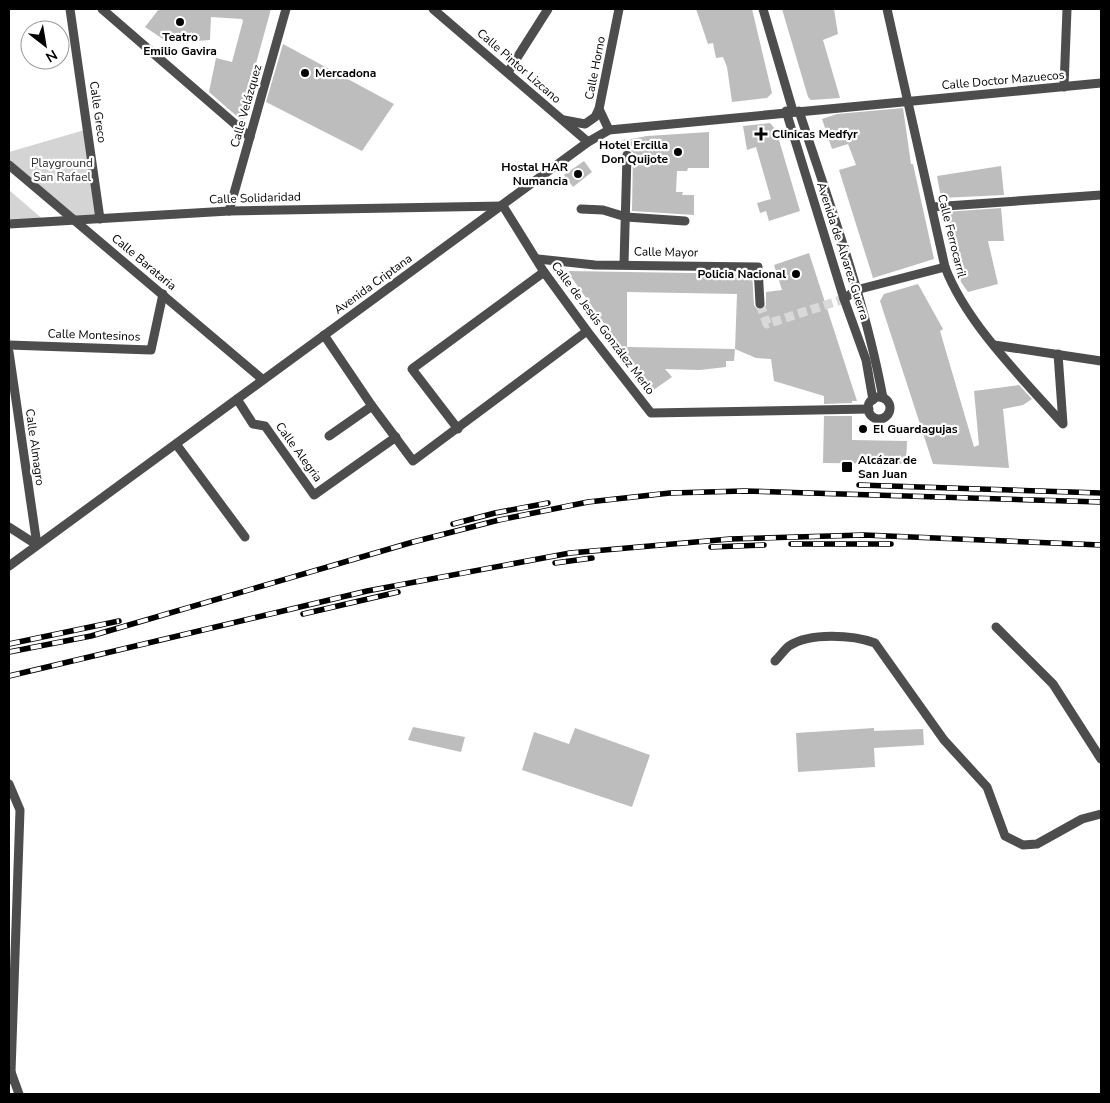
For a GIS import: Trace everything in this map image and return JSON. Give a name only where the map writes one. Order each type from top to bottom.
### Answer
[{"type":"street","name":"Calle Greco","points":[[70,9],[100,219]]},
{"type":"street","points":[[102,9],[250,137]]},
{"type":"street","name":"Calle Velázquez","points":[[229,210],[286,9]]},
{"type":"street","name":"Calle Pintor Lizcano","points":[[433,9],[588,142]]},
{"type":"street","points":[[508,72],[548,9]]},
{"type":"street","name":"Calle Horno","points":[[609,130],[600,109],[619,9]]},
{"type":"street","points":[[763,9],[793,111]]},
{"type":"street","name":"Calle Ferrocarril","points":[[887,9],[945,267],[953,288],[994,345],[1063,424],[1058,354]]},
{"type":"street","points":[[1064,87],[1067,9]]},
{"type":"street","name":"Calle Doctor Mazuecos","points":[[793,111],[1101,83]]},
{"type":"street","points":[[562,119],[585,124],[595,117],[600,109]]},
{"type":"street","name":"Avenida Criptana","points":[[9,566],[588,142],[609,130],[793,111]]},
{"type":"street","name":"Avenida de Álvarez Guerra","points":[[793,111],[856,290],[876,358],[883,398]]},
{"type":"street","name":"Avenida de Álvarez Guerra","points":[[793,111],[844,299],[866,360],[873,400]]},
{"type":"street","points":[[627,128],[628,139]]},
{"type":"street","points":[[624,264],[627,155]]},
{"type":"street","name":"Calle Barataria","points":[[9,166],[262,379]]},
{"type":"street","points":[[932,207],[1101,195]]},
{"type":"street","name":"Calle Solidaridad","points":[[9,224],[229,210],[503,206]]},
{"type":"street","name":"Calle de Jesús González Merlo","points":[[503,206],[538,259],[544,272],[651,413],[869,409]]},
{"type":"street","points":[[581,209],[604,210],[626,217],[685,221]]},
{"type":"street","name":"Calle Mayor","points":[[538,259],[595,265],[758,267],[760,304]]},
{"type":"street","points":[[844,299],[856,290],[945,267]]},
{"type":"street","points":[[458,429],[412,369],[544,272]]},
{"type":"street","name":"Calle Montesinos","points":[[9,345],[151,350],[163,294]]},
{"type":"street","points":[[324,335],[372,406],[414,461],[587,331]]},
{"type":"street","points":[[994,345],[1101,361]]},
{"type":"street","name":"Calle Almagro","points":[[9,352],[37,545]]},
{"type":"street","points":[[883,398],[890,406],[887,416],[877,419],[871,415],[869,409],[873,400],[883,398]]},
{"type":"street","name":"Calle Alegria","points":[[237,399],[253,424],[264,426],[314,494],[396,437]]},
{"type":"street","points":[[330,436],[372,406]]},
{"type":"street","points":[[176,444],[244,536]]},
{"type":"street","points":[[9,527],[37,545]]},
{"type":"street","points":[[996,627],[1053,684],[1101,759]]},
{"type":"street","points":[[775,661],[789,646],[806,640],[857,637],[875,643],[944,740],[986,787],[1005,836],[1023,845],[1037,844],[1082,819],[1101,814]]},
{"type":"street","points":[[9,784],[20,810],[10,1076],[19,1094]]},
{"type":"green space","name":"Playground San Rafael","points":[[88,129],[100,219],[74,221],[9,165],[9,152]]},
{"type":"green space","points":[[9,190],[46,222],[9,224]]},
{"type":"building","points":[[159,9],[271,9],[247,96],[246,118],[240,119],[209,92],[216,58],[232,62],[242,19],[211,17],[210,40],[183,42],[163,39],[145,27]]},
{"type":"building","points":[[696,9],[752,9],[772,93],[767,98],[732,102],[727,67],[723,57],[716,58],[713,43],[708,44]]},
{"type":"building","points":[[782,9],[834,9],[838,34],[823,40],[840,98],[811,100],[808,97]]},
{"type":"building","name":"Mercadona","points":[[283,44],[394,104],[362,151],[266,102]]},
{"type":"building","points":[[903,108],[911,164],[913,164],[934,259],[873,278],[839,170],[856,165],[848,144],[832,149],[822,119],[837,114]]},
{"type":"building","points":[[770,123],[776,130],[800,211],[769,221],[766,211],[760,213],[757,203],[771,199],[756,147],[747,150],[743,126]]},
{"type":"building","points":[[709,132],[709,168],[688,168],[687,171],[677,171],[676,192],[683,192],[682,195],[694,195],[694,215],[632,211],[633,152],[628,149],[622,151],[615,142],[647,136]]},
{"type":"building","name":"Hostal HAR Numancia","points":[[584,161],[592,172],[573,187],[564,175]]},
{"type":"building","points":[[1001,166],[1004,195],[941,198],[937,176]]},
{"type":"building","points":[[1001,208],[1004,241],[988,241],[998,284],[968,292],[961,282],[945,212]]},
{"type":"building","points":[[809,253],[857,401],[852,401],[852,403],[824,404],[824,396],[774,381],[771,359],[756,358],[735,349],[734,361],[726,361],[726,367],[700,370],[665,369],[672,377],[652,391],[567,271],[752,274],[754,305],[757,309],[761,310],[766,306],[766,292],[782,290],[774,265]],"holes":[[[627,292],[737,294],[735,349],[627,347]]]},
{"type":"building","points":[[918,284],[943,329],[940,331],[974,447],[979,445],[974,391],[1019,385],[1032,399],[1023,405],[1003,409],[1009,468],[933,464],[880,301],[884,294]]},
{"type":"building","name":"Alcázar de San Juan","points":[[824,416],[852,416],[852,440],[907,441],[906,464],[823,463]]},
{"type":"building","points":[[413,727],[465,737],[461,752],[408,740]]},
{"type":"building","points":[[575,728],[650,755],[632,807],[522,770],[534,732],[569,744]]},
{"type":"building","points":[[874,728],[874,731],[923,729],[924,745],[874,748],[875,767],[798,772],[796,733]]},
{"type":"tunnel","points":[[627,155],[628,139]]},
{"type":"tunnel","points":[[760,304],[767,324],[844,299]]},
{"type":"railway","points":[[859,485],[1101,493]]},
{"type":"railway","points":[[9,652],[91,636],[413,542],[499,520],[588,502],[670,493],[744,491],[1101,502]]},
{"type":"railway","points":[[453,524],[495,513],[548,503]]},
{"type":"railway","points":[[9,676],[367,591],[570,553],[730,539],[864,535],[1101,545]]},
{"type":"railway","points":[[791,544],[891,544]]},
{"type":"railway","points":[[711,547],[764,545]]},
{"type":"railway","points":[[555,563],[592,558]]},
{"type":"railway","points":[[303,614],[398,592]]},
{"type":"railway","points":[[9,644],[119,621]]},
{"type":"place","name":"Teatro Emilio Gavira","points":[[180,22]]},
{"type":"place","name":"Mercadona","points":[[305,73]]},
{"type":"place","name":"Clinicas Medfyr","points":[[761,134]]},
{"type":"place","name":"Hotel Ercilla Don Quijote","points":[[678,152]]},
{"type":"place","name":"Hostal HAR Numancia","points":[[578,174]]},
{"type":"place","name":"Policia Nacional","points":[[796,274]]},
{"type":"place","name":"El Guardagujas","points":[[863,429]]},
{"type":"place","name":"Alcázar de San Juan","points":[[847,467]]}]
